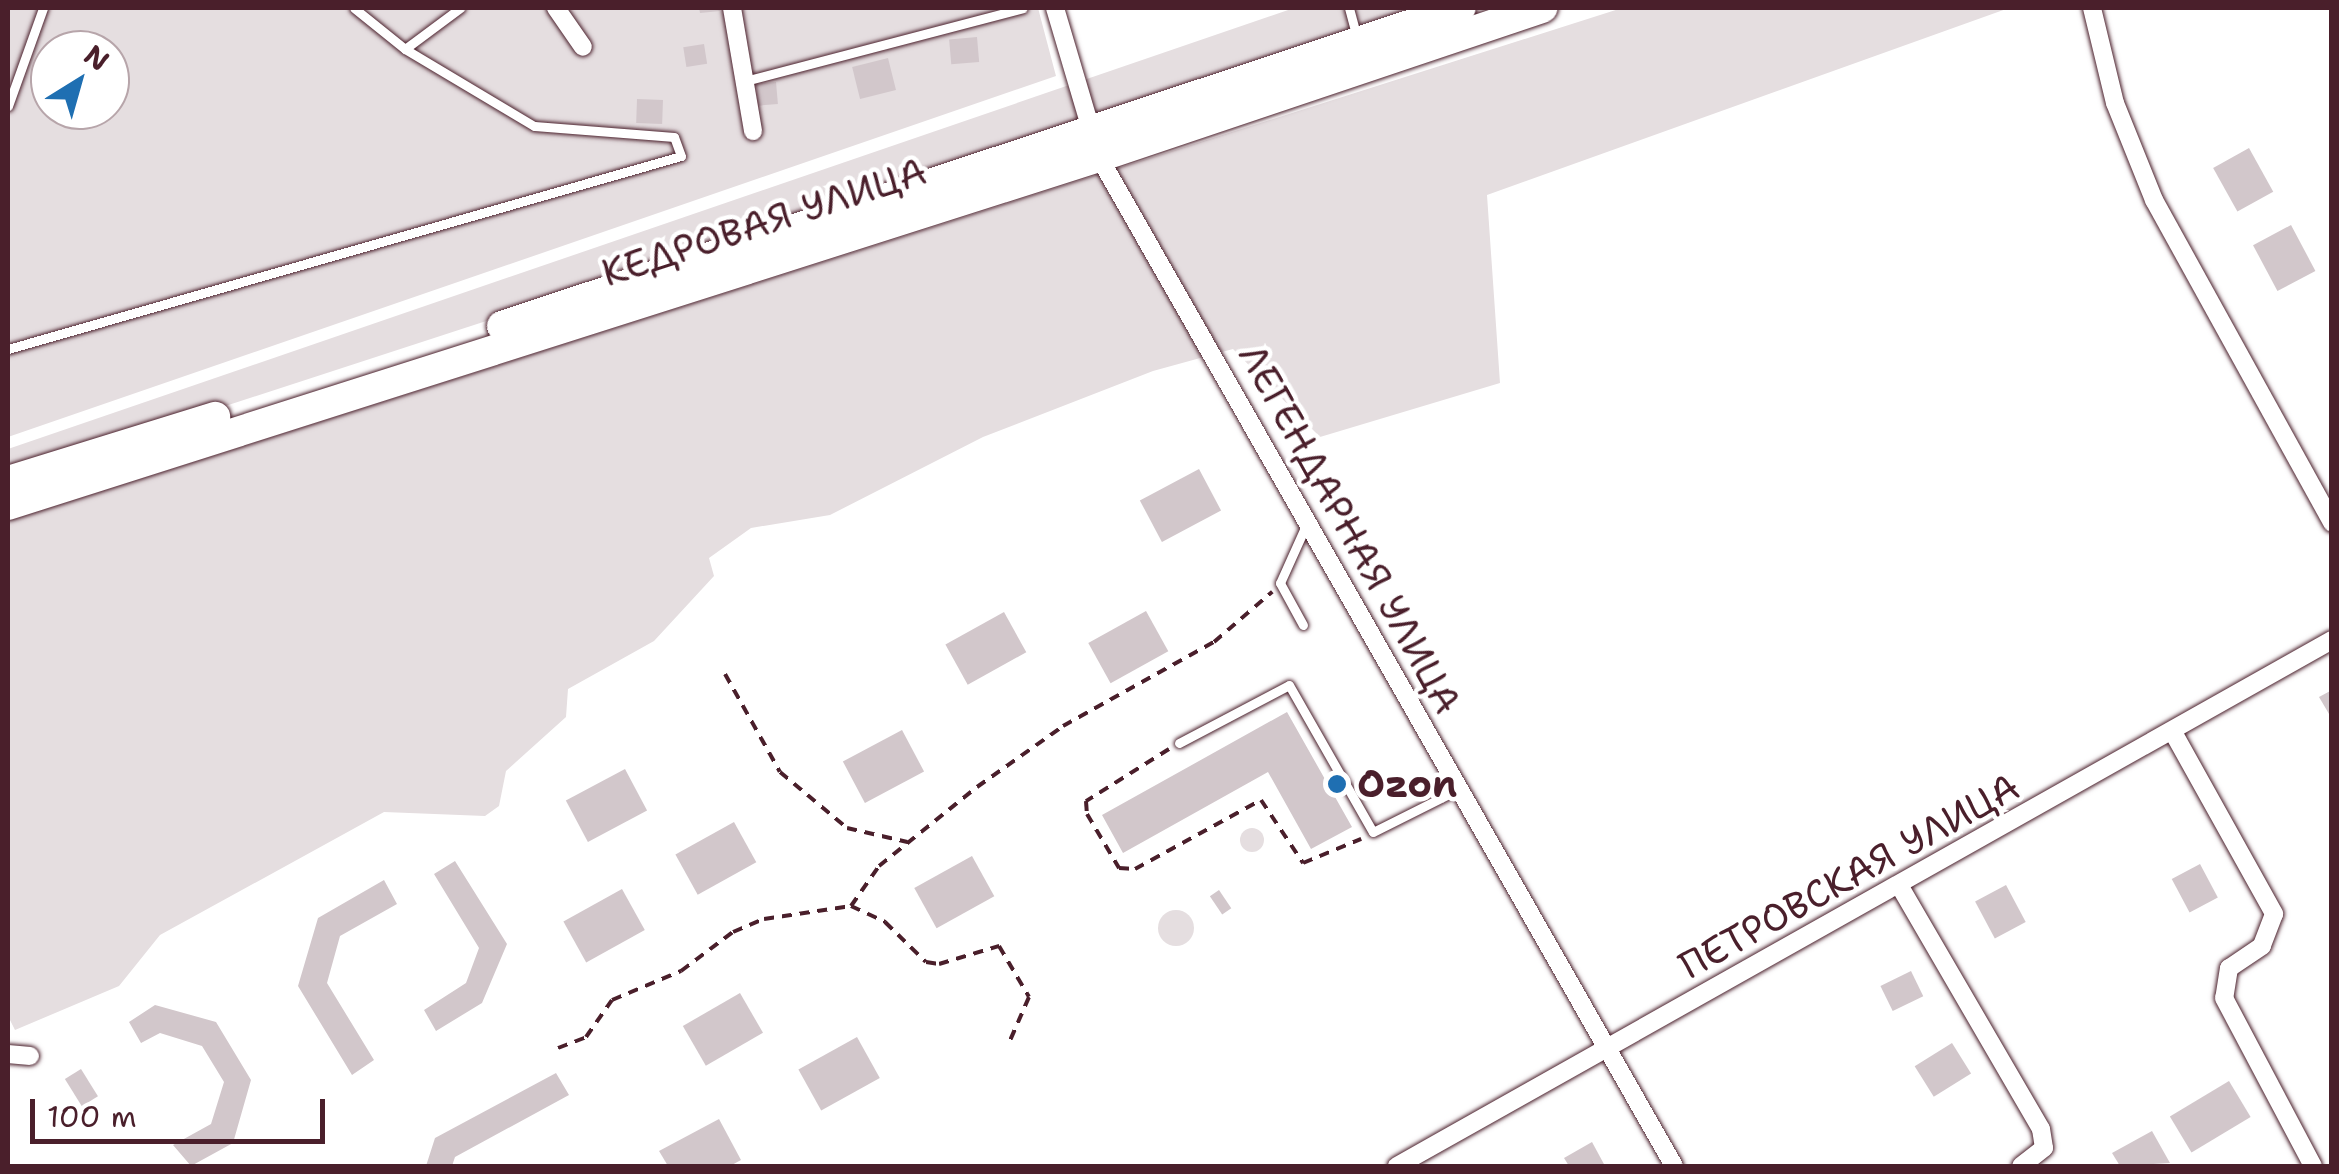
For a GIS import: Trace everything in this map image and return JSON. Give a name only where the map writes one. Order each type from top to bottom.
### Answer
[{"type":"main road","name":"КЕДРОВАЯ УЛИЦА","points":[[8,505],[1093,145],[1358,42],[1461,8]]},
{"type":"main road","name":"КЕДРОВАЯ УЛИЦА","points":[[8,482],[1543,8]]},
{"type":"street","points":[[556,8],[583,47]]},
{"type":"street","points":[[732,8],[754,131]]},
{"type":"street","name":"ЛЕГЕНДАРНАЯ УЛИЦА","points":[[1055,8],[1093,145],[1674,1166]]},
{"type":"street","points":[[2092,8],[2115,103],[2154,200],[2332,523]]},
{"type":"street","name":"ПЕТРОВСКАЯ УЛИЦА","points":[[1397,1166],[2174,734],[2332,640]]},
{"type":"street","points":[[2174,734],[2274,914],[2262,946],[2230,968],[2224,998],[2313,1166]]},
{"type":"street","points":[[1898,885],[2041,1129],[2044,1148],[2021,1166]]},
{"type":"street","points":[[8,1054],[30,1056]]},
{"type":"lane","points":[[8,106],[43,8]]},
{"type":"lane","points":[[8,349],[681,156],[674,137],[534,126],[405,49],[354,8]]},
{"type":"lane","points":[[405,49],[460,8]]},
{"type":"lane","points":[[744,81],[1023,8]]},
{"type":"lane","points":[[1349,8],[1358,42]]},
{"type":"lane","points":[[1303,626],[1280,582],[1308,521]]},
{"type":"lane","points":[[1180,743],[1289,684],[1374,832],[1460,788]]},
{"type":"path","points":[[851,906],[879,866],[908,842],[1062,726],[1214,642],[1280,582]]},
{"type":"path","points":[[724,674],[780,772],[847,828],[908,842]]},
{"type":"path","points":[[1180,743],[1086,801],[1087,814],[1119,868],[1134,870],[1261,800],[1304,863],[1374,832]]},
{"type":"path","points":[[558,1048],[586,1037],[612,1000],[681,971],[733,932],[764,919],[851,906],[885,922],[926,962],[940,964],[999,946],[1029,998],[1008,1045]]},
{"type":"shaded area","points":[[8,8],[1038,8],[1056,76],[8,437]]},
{"type":"shaded area","points":[[1294,8],[1446,8],[8,477],[8,449]]},
{"type":"shaded area","points":[[1622,8],[2009,8],[1487,195],[1500,383],[1320,437],[1233,349],[1153,371],[983,437],[830,515],[751,528],[709,558],[714,576],[654,641],[568,689],[566,717],[506,771],[499,806],[485,816],[384,812],[160,935],[119,986],[15,1030],[8,1016],[8,521]]},
{"type":"shaded area","points":[[1252,828],[1264,840],[1252,852],[1240,840]]},
{"type":"shaded area","points":[[1176,910],[1189,915],[1194,928],[1189,941],[1176,946],[1163,941],[1158,928],[1163,915]]},
{"type":"building","points":[[699,8],[719,8],[720,11],[700,13]]},
{"type":"building","points":[[977,37],[979,62],[951,64],[949,39]]},
{"type":"building","points":[[704,44],[707,64],[686,67],[683,47]]},
{"type":"building","points":[[888,58],[896,90],[860,99],[852,67]]},
{"type":"building","points":[[776,82],[778,104],[758,106],[756,84]]},
{"type":"building","points":[[637,99],[663,100],[662,124],[636,123]]},
{"type":"building","points":[[2249,148],[2273,192],[2237,212],[2213,168]]},
{"type":"building","points":[[2291,225],[2315,271],[2277,291],[2253,245]]},
{"type":"building","points":[[1199,469],[1221,510],[1162,542],[1140,500]]},
{"type":"building","points":[[1146,611],[1168,651],[1111,683],[1088,643]]},
{"type":"building","points":[[1004,612],[1026,652],[968,685],[945,644]]},
{"type":"building","points":[[2332,690],[2332,719],[2319,697]]},
{"type":"building","points":[[1287,712],[1352,827],[1311,849],[1268,772],[1123,853],[1102,815]]},
{"type":"building","points":[[902,730],[924,771],[865,803],[843,761]]},
{"type":"building","points":[[625,769],[647,810],[588,842],[566,800]]},
{"type":"building","points":[[734,822],[756,862],[698,895],[675,854]]},
{"type":"building","points":[[972,856],[994,896],[937,928],[914,888]]},
{"type":"building","points":[[455,861],[507,944],[482,1003],[436,1031],[424,1010],[466,983],[479,948],[434,874]]},
{"type":"building","points":[[2200,864],[2218,898],[2190,913],[2172,879]]},
{"type":"building","points":[[384,880],[397,904],[340,936],[327,983],[374,1060],[352,1075],[298,986],[318,918]]},
{"type":"building","points":[[2006,885],[2026,922],[1995,939],[1975,901]]},
{"type":"building","points":[[622,889],[645,930],[586,963],[563,921]]},
{"type":"building","points":[[1219,890],[1231,908],[1222,914],[1210,896]]},
{"type":"building","points":[[1911,971],[1923,996],[1893,1011],[1880,986]]},
{"type":"building","points":[[740,993],[763,1033],[706,1066],[683,1026]]},
{"type":"building","points":[[155,1005],[216,1022],[251,1080],[233,1143],[191,1166],[173,1145],[211,1124],[224,1082],[202,1046],[160,1033],[141,1043],[129,1022]]},
{"type":"building","points":[[857,1037],[880,1078],[821,1111],[798,1069]]},
{"type":"building","points":[[1952,1043],[1971,1074],[1934,1097],[1915,1066]]},
{"type":"building","points":[[81,1069],[98,1096],[82,1106],[65,1079]]},
{"type":"building","points":[[556,1073],[569,1095],[455,1157],[452,1166],[426,1166],[435,1138]]},
{"type":"building","points":[[2229,1081],[2251,1117],[2191,1153],[2170,1117]]},
{"type":"building","points":[[719,1119],[741,1160],[730,1166],[668,1166],[659,1151]]},
{"type":"building","points":[[2152,1131],[2170,1163],[2120,1166],[2112,1153]]},
{"type":"building","points":[[1592,1142],[1605,1166],[1569,1166],[1564,1158]]},
{"type":"place","name":"Ozon","points":[[1337,784]]}]
